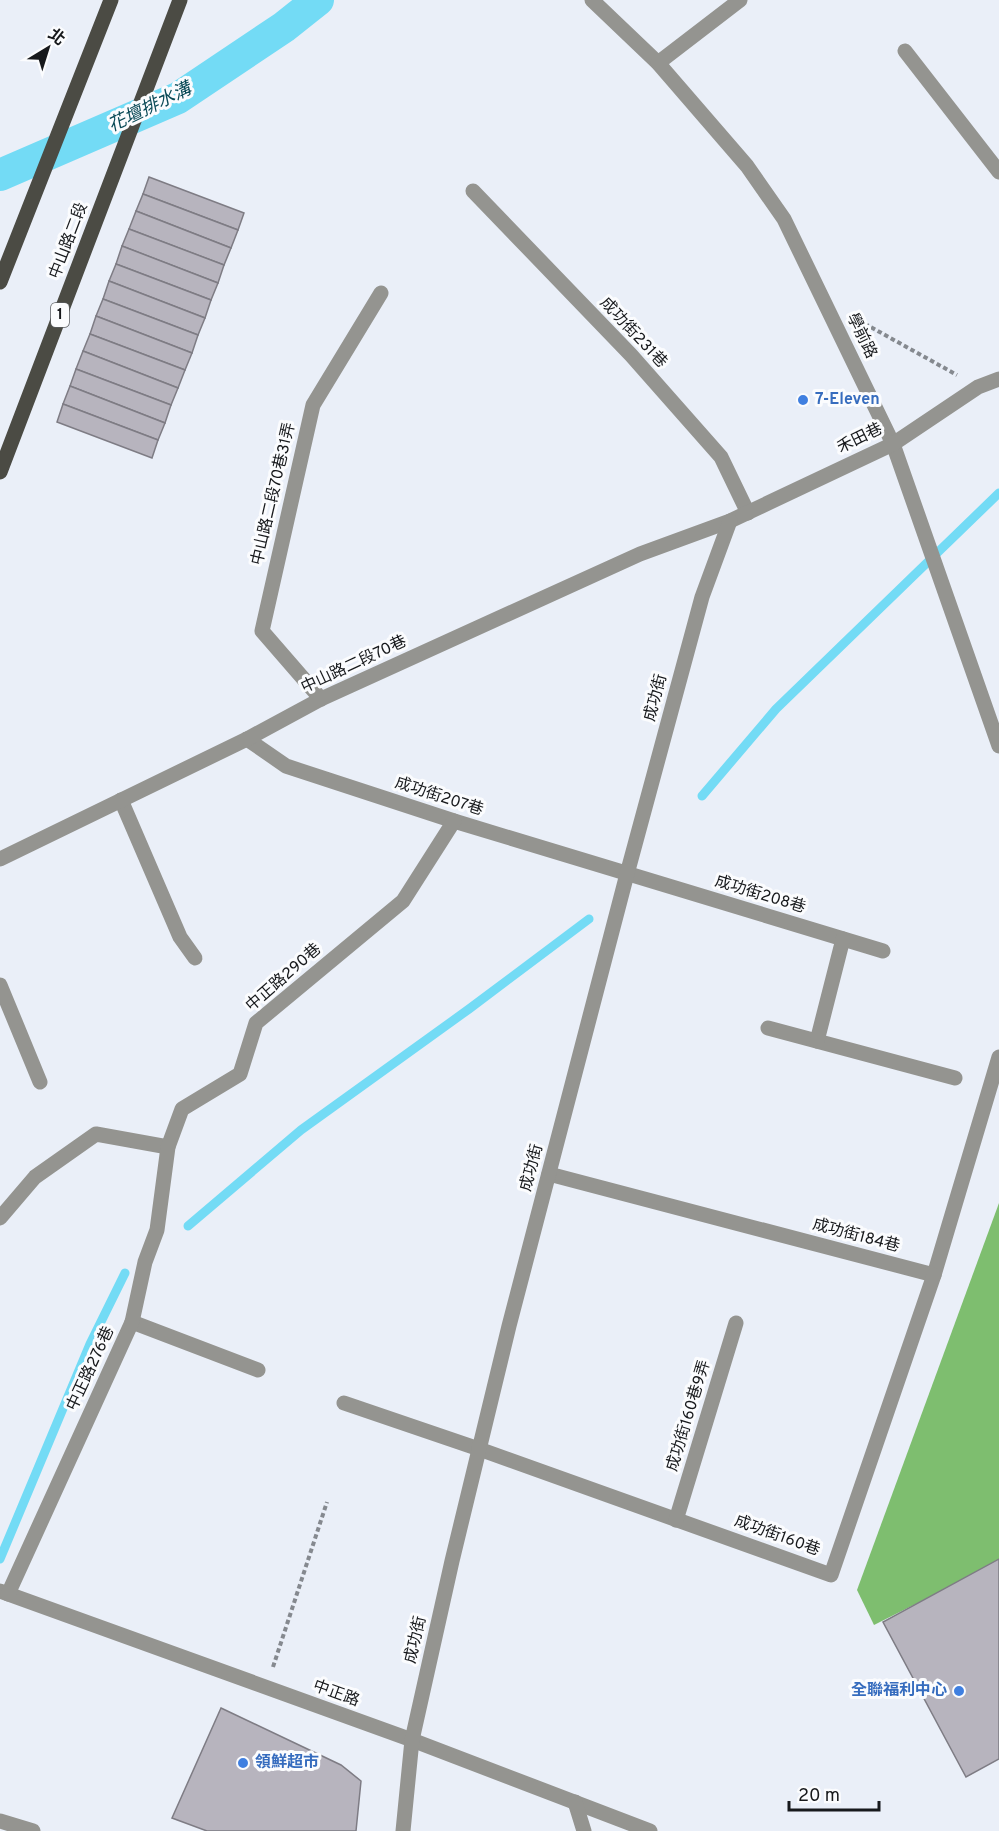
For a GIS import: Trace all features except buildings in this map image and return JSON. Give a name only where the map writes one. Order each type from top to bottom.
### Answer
[{"type":"main road","points":[[0,282],[111,0]]},
{"type":"main road","name":"中山路二段","points":[[0,472],[180,0]]},
{"type":"street","name":"學前路","points":[[592,0],[658,63],[747,166],[784,219],[893,444],[999,746]]},
{"type":"street","points":[[658,63],[740,0]]},
{"type":"street","points":[[905,51],[999,172]]},
{"type":"street","name":"成功街231巷","points":[[473,191],[631,355],[721,457],[748,513]]},
{"type":"street","name":"中山路二段70巷31弄","points":[[321,699],[262,631],[313,405],[381,293]]},
{"type":"street","name":"禾田巷","points":[[730,521],[893,444],[978,387],[999,379]]},
{"type":"street","name":"中山路二段70巷","points":[[0,859],[247,739],[321,699],[640,554],[730,521]]},
{"type":"street","name":"成功街","points":[[403,1831],[412,1740],[509,1326],[702,597],[730,521]]},
{"type":"street","name":"成功街207巷","points":[[247,739],[286,766],[627,874]]},
{"type":"street","points":[[121,800],[180,937],[195,958]]},
{"type":"street","name":"中正路290巷","points":[[168,1147],[182,1109],[240,1074],[256,1023],[403,901],[454,821]]},
{"type":"street","name":"成功街208巷","points":[[627,874],[883,951]]},
{"type":"street","points":[[817,1041],[843,939]]},
{"type":"street","points":[[0,985],[40,1082]]},
{"type":"street","points":[[768,1028],[956,1077]]},
{"type":"street","points":[[934,1275],[999,1057]]},
{"type":"street","points":[[0,1218],[35,1177],[96,1134],[168,1147]]},
{"type":"street","name":"中正路276巷","points":[[4,1593],[132,1322],[145,1262],[157,1230],[168,1147]]},
{"type":"street","name":"成功街184巷","points":[[549,1174],[934,1275]]},
{"type":"street","name":"成功街160巷","points":[[344,1403],[831,1575],[934,1275]]},
{"type":"street","points":[[132,1322],[258,1370]]},
{"type":"street","name":"成功街160巷9弄","points":[[676,1520],[736,1323]]},
{"type":"street","name":"中正路","points":[[4,1593],[412,1740],[650,1831]]},
{"type":"street","points":[[574,1802],[584,1831]]},
{"type":"street","points":[[0,1821],[33,1831]]},
{"type":"path","points":[[825,304],[978,387]]},
{"type":"path","points":[[266,1688],[327,1503]]},
{"type":"green space","points":[[999,1203],[999,1562],[874,1625],[857,1590]]},
{"type":"waterway","name":"花壇排水溝","points":[[0,175],[178,98],[284,27],[318,0]]},
{"type":"waterway","points":[[702,796],[776,709],[999,493]]},
{"type":"waterway","points":[[188,1226],[301,1130],[589,919]]},
{"type":"waterway","points":[[0,1559],[90,1344],[125,1273]]},
{"type":"place","name":"7-Eleven","points":[[803,400]]},
{"type":"place","name":"全聯福利中心","points":[[959,1691]]},
{"type":"place","name":"領鮮超市","points":[[243,1763]]}]
